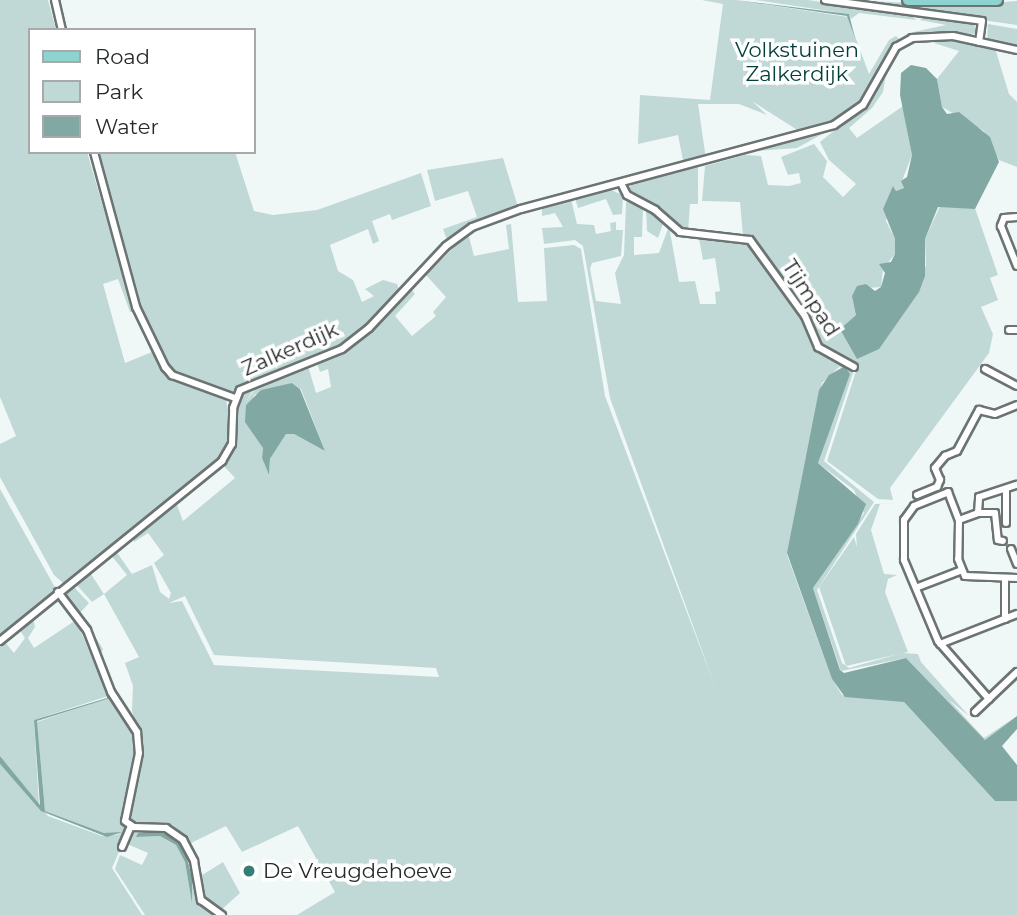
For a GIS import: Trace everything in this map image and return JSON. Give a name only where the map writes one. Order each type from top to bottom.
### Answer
[{"type":"main road","points":[[908,0],[997,0]]},
{"type":"street","points":[[55,0],[62,28]]},
{"type":"street","points":[[825,0],[982,21],[979,42]]},
{"type":"street","name":"Zalkerdijk","points":[[0,641],[58,592],[174,504],[222,461],[232,444],[235,398],[251,384],[342,349],[369,328],[446,246],[472,227],[513,211],[622,185],[841,122],[863,105],[891,54],[907,40],[941,35],[1017,50]]},
{"type":"street","points":[[95,154],[136,307],[165,367],[172,375],[235,398]]},
{"type":"street","name":"Tijmpad","points":[[622,185],[627,195],[655,210],[680,232],[746,239],[806,316],[818,346],[854,367]]},
{"type":"street","points":[[1017,217],[1004,218],[1001,226],[1017,266]]},
{"type":"street","points":[[985,369],[1017,386]]},
{"type":"street","points":[[917,495],[937,487],[940,481],[935,468],[945,456],[957,450],[979,410],[995,414],[1017,405]]},
{"type":"street","points":[[978,513],[979,498],[1017,485]]},
{"type":"street","points":[[1006,489],[1006,523]]},
{"type":"street","points":[[989,699],[940,645],[918,587],[904,561],[904,520],[914,506],[948,492],[959,520],[958,559],[968,578],[1017,578]]},
{"type":"street","points":[[959,520],[978,513],[999,516],[998,540],[1003,541]]},
{"type":"street","points":[[1011,549],[1017,564]]},
{"type":"street","points":[[918,587],[962,569]]},
{"type":"street","points":[[1005,578],[1005,619]]},
{"type":"street","points":[[58,592],[87,630],[111,692],[137,732],[139,753],[125,812],[131,826],[122,847]]},
{"type":"street","points":[[940,645],[1017,614]]},
{"type":"street","points":[[975,712],[1017,672]]},
{"type":"street","points":[[131,826],[166,828],[183,839],[194,860],[201,900],[222,915]]},
{"type":"green space","points":[[0,0],[48,0],[55,28],[28,28],[28,154],[88,154],[134,312],[130,312],[118,279],[103,284],[125,363],[152,352],[168,377],[226,400],[232,429],[229,448],[220,460],[64,584],[54,575],[0,477],[0,444],[16,436],[0,397]]},
{"type":"green space","name":"Volkstuinen Zalkerdijk","points":[[702,0],[735,0],[848,17],[869,74],[889,40],[896,36],[901,41],[857,108],[833,124],[802,133],[752,101],[767,115],[739,104],[698,104],[706,159],[684,165],[678,135],[638,144],[640,95],[710,100],[723,4]]},
{"type":"green space","points":[[756,0],[808,0],[912,15],[916,20],[859,13],[851,19],[849,14]]},
{"type":"green space","points":[[841,0],[963,5],[1017,1],[1017,25]]},
{"type":"green space","points":[[924,16],[973,22],[978,34],[925,33],[902,40],[909,33],[946,25],[920,20]]},
{"type":"green space","points":[[988,24],[1017,29],[1017,47],[987,41]]},
{"type":"green space","points":[[938,37],[995,48],[1009,94],[1017,102],[1017,167],[999,160],[984,131],[942,107],[937,79],[959,51],[934,43]]},
{"type":"green space","points":[[886,74],[883,92],[872,108],[849,128],[857,138],[903,106],[912,155],[902,181],[904,188],[896,191],[894,187],[886,221],[895,239],[895,254],[883,269],[881,287],[868,288],[856,315],[840,329],[926,266],[925,239],[941,204],[975,208],[998,275],[990,278],[998,300],[981,307],[993,334],[989,353],[890,488],[893,500],[878,499],[827,461],[857,368],[821,347],[809,317],[754,241],[743,236],[740,202],[702,201],[705,166],[745,155],[761,156],[768,185],[789,186],[801,183],[799,173],[788,175],[781,157],[814,144],[827,161],[823,177],[843,197],[856,184],[829,160],[820,142],[867,104]]},
{"type":"green space","points":[[835,127],[797,148],[755,151],[756,150]]},
{"type":"green space","points":[[99,154],[236,154],[254,211],[273,215],[317,210],[421,173],[431,206],[392,220],[390,214],[372,221],[379,241],[373,244],[368,229],[330,245],[338,271],[353,280],[362,302],[374,296],[365,289],[383,280],[397,284],[400,292],[373,320],[328,355],[257,378],[229,393],[174,374],[167,368],[140,309]]},
{"type":"green space","points":[[503,158],[518,207],[483,219],[447,240],[443,229],[477,217],[468,191],[435,201],[427,170]]},
{"type":"green space","points":[[698,166],[698,204],[690,204],[688,232],[627,191],[632,184]]},
{"type":"green space","points":[[611,190],[623,195],[622,214],[613,215],[606,199],[578,208],[575,198]]},
{"type":"green space","points":[[571,199],[577,224],[594,225],[596,234],[611,231],[610,223],[616,222],[616,230],[623,230],[621,256],[592,263],[590,269],[596,301],[621,304],[615,273],[624,255],[626,203],[630,199],[643,208],[642,237],[634,237],[634,255],[659,253],[669,226],[679,282],[695,281],[700,304],[716,304],[715,292],[720,291],[715,258],[703,260],[699,239],[749,243],[803,316],[817,352],[854,370],[824,461],[874,502],[817,590],[842,663],[849,668],[902,653],[918,654],[921,662],[969,716],[949,700],[984,738],[1017,716],[985,740],[906,658],[841,671],[813,588],[864,513],[854,490],[818,463],[848,369],[839,367],[822,383],[787,555],[832,679],[842,695],[903,701],[995,801],[1017,801],[1017,915],[297,915],[335,892],[298,826],[242,852],[226,826],[191,843],[173,825],[137,823],[129,818],[144,749],[132,711],[133,686],[125,663],[139,657],[104,594],[127,575],[111,555],[116,551],[132,574],[152,565],[160,592],[169,599],[171,593],[154,563],[164,555],[148,533],[134,542],[133,538],[177,505],[183,521],[235,478],[222,464],[235,440],[235,406],[242,392],[256,385],[246,402],[258,385],[308,366],[316,393],[331,387],[328,369],[320,372],[317,363],[355,344],[412,290],[415,294],[395,316],[412,336],[436,316],[433,312],[446,297],[426,275],[468,233],[474,256],[509,249],[506,225],[511,224],[518,302],[547,301],[544,248],[574,245],[581,249],[605,396],[716,689],[610,398],[583,246],[575,240],[544,244],[542,228],[563,227],[555,213],[542,216],[542,206]],"holes":[[[292,383],[301,389],[325,451],[294,434],[286,434],[270,459],[269,475],[262,458],[263,448],[247,422],[254,395]],[[185,596],[214,655],[436,668],[439,677],[214,665],[182,601],[169,603]]]},
{"type":"green space","points":[[646,209],[664,221],[658,238],[647,231]]},
{"type":"green space","points":[[0,489],[57,591],[0,639]]},
{"type":"green space","points":[[905,503],[880,504],[871,530],[884,574],[897,575],[888,579],[885,592],[908,652],[846,666],[819,587],[854,537],[857,547],[856,534],[875,504]]},
{"type":"green space","points":[[89,571],[104,594],[92,602],[75,583]]},
{"type":"green space","points":[[72,585],[89,603],[80,613],[103,649],[101,653],[63,594]]},
{"type":"green space","points":[[33,617],[35,627],[28,638],[34,648],[76,620],[108,696],[34,720],[39,805],[0,756],[0,645],[4,641],[14,653],[25,638],[19,629]]},
{"type":"green space","points":[[110,697],[132,724],[137,744],[122,808],[128,831],[112,868],[142,915],[0,915],[0,764],[48,816],[102,836],[121,834],[104,833],[45,811],[37,722]]},
{"type":"green space","points":[[132,829],[161,829],[179,837],[191,856],[199,901],[217,915],[145,915],[115,869],[120,855],[142,865],[148,853],[125,843]],"holes":[[[142,832],[170,835],[178,841],[190,863],[192,902],[185,862],[176,845],[160,836],[136,837]]]},
{"type":"green space","points":[[223,862],[240,893],[219,912],[203,901],[199,877]]},
{"type":"water","points":[[735,0],[849,14],[855,38],[847,16]]},
{"type":"water","points":[[911,65],[926,68],[937,79],[942,107],[947,114],[959,112],[990,137],[999,162],[975,209],[938,207],[925,239],[925,276],[919,292],[879,349],[857,359],[840,329],[856,315],[852,296],[857,286],[866,284],[875,291],[881,287],[885,273],[879,264],[891,262],[895,254],[895,239],[883,209],[893,186],[896,191],[904,188],[901,181],[907,177],[912,155],[900,95],[901,73]]},
{"type":"water","points":[[845,366],[850,374],[818,463],[866,504],[858,524],[813,588],[840,670],[844,673],[906,658],[985,740],[1017,716],[1017,729],[1002,746],[1017,765],[1017,801],[995,801],[904,702],[845,697],[832,679],[787,553],[819,390],[829,375]]},
{"type":"water","points":[[292,383],[300,389],[325,451],[294,434],[286,434],[270,459],[269,475],[262,458],[263,448],[245,422],[246,405],[261,390]]},
{"type":"water","points":[[106,688],[110,698],[37,721],[45,811],[104,833],[122,832],[107,837],[41,811],[0,764],[0,756],[40,805],[34,720],[107,698]]},
{"type":"water","points":[[158,831],[174,838],[185,851],[192,877],[192,903],[185,862],[176,845],[160,836],[136,837],[138,833]]},
{"type":"place","name":"De Vreugdehoeve","points":[[249,871]]}]
